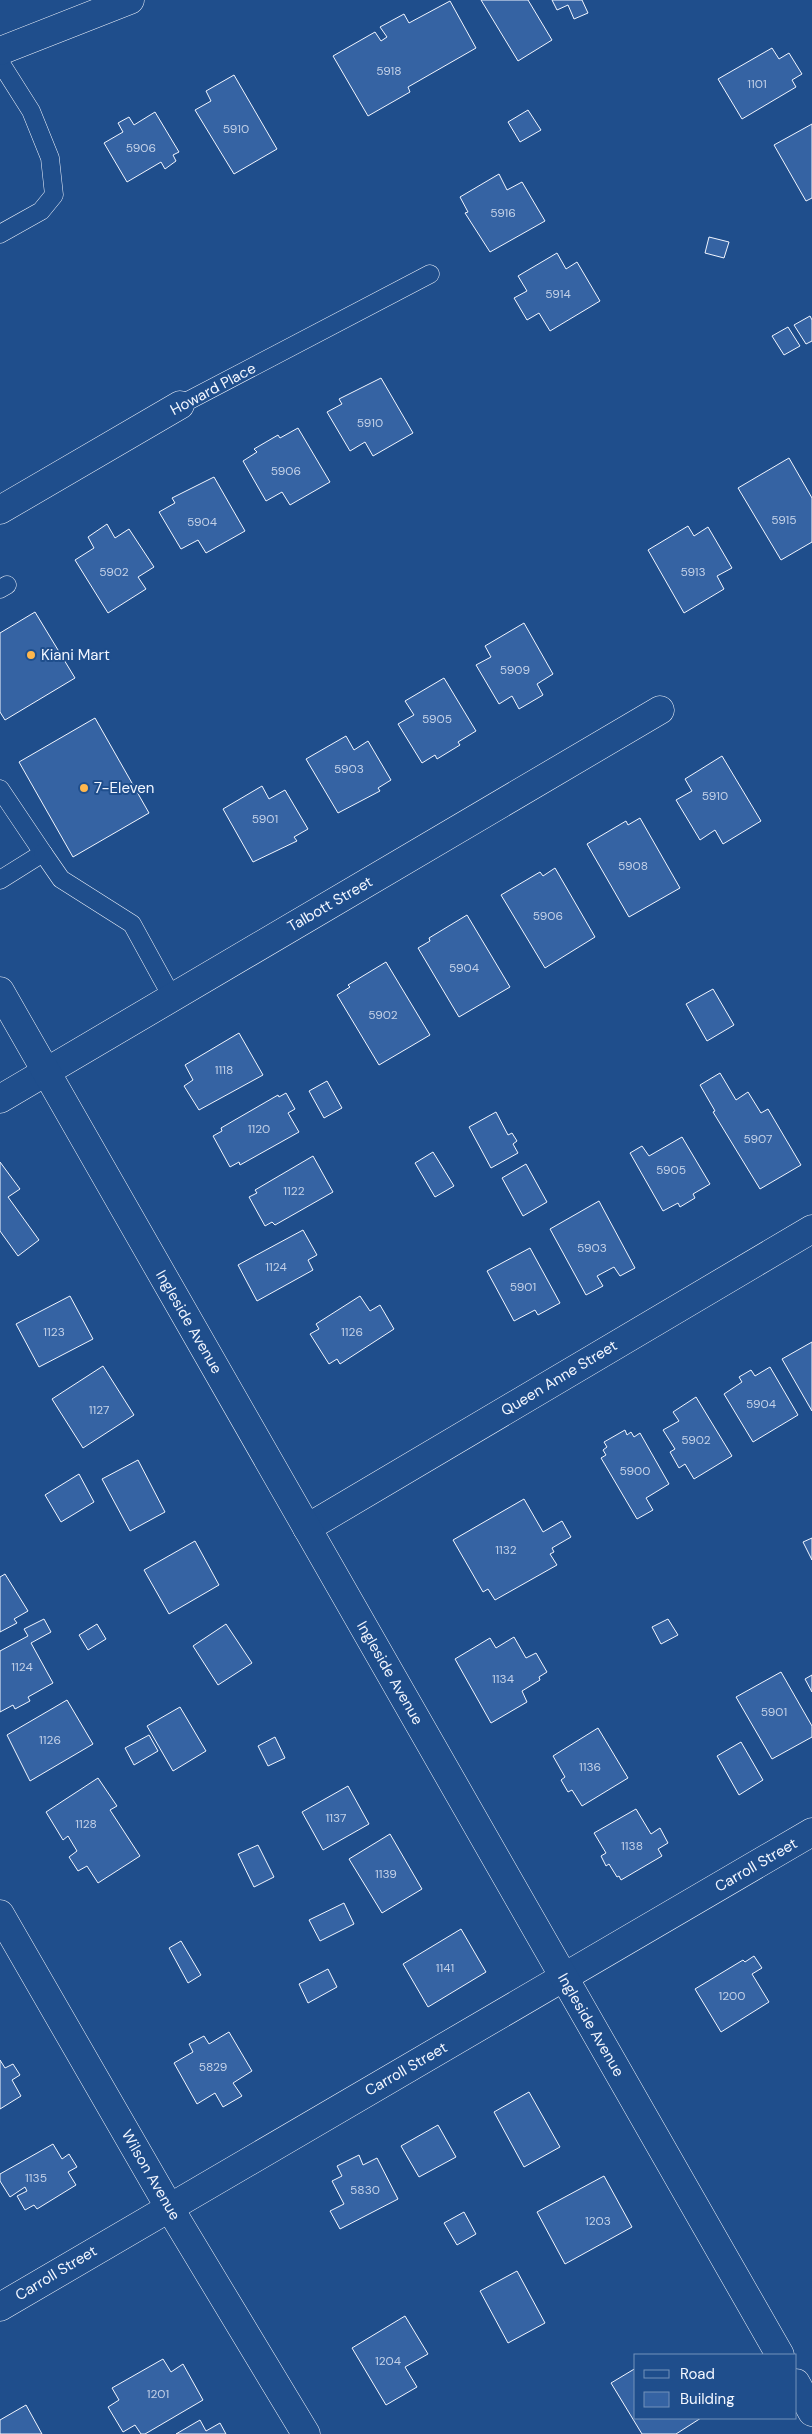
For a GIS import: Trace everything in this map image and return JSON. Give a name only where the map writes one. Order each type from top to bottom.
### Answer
[{"type":"street","points":[[0,51],[130,0]]},
{"type":"street","name":"Howard Place","points":[[0,510],[180,406]]},
{"type":"street","name":"Talbott Street","points":[[0,1099],[660,710]]},
{"type":"street","name":"Ingleside Avenue","points":[[0,991],[779,2354]]},
{"type":"street","name":"Queen Anne Street","points":[[306,1528],[812,1229]]},
{"type":"street","name":"Carroll Street","points":[[0,2307],[812,1832]]},
{"type":"street","name":"Wilson Avenue","points":[[0,1914],[169,2207],[306,2434]]},
{"type":"street","points":[[797,2385],[812,2412]]},
{"type":"lane","points":[[0,62],[31,111],[50,158],[54,195],[41,211],[0,234]]},
{"type":"lane","name":"Howard Place","points":[[180,406],[430,274]]},
{"type":"lane","points":[[0,789],[61,879],[132,924],[172,997]]},
{"type":"lane","points":[[0,880],[43,853]]},
{"type":"building","points":[[481,0],[528,0],[552,40],[518,61]]},
{"type":"building","points":[[552,0],[582,0],[588,13],[574,19],[568,5],[557,10]]},
{"type":"building","points":[[450,1],[476,48],[408,87],[410,92],[368,116],[333,56],[375,32],[381,41],[387,37],[380,27],[404,14],[409,23]]},
{"type":"building","points":[[772,48],[779,59],[789,53],[802,74],[792,80],[796,87],[742,119],[718,79]]},
{"type":"building","points":[[234,75],[277,149],[234,174],[195,110],[211,101],[206,91]]},
{"type":"building","points":[[528,110],[541,130],[520,142],[508,122]]},
{"type":"building","points":[[155,112],[179,152],[173,155],[176,161],[165,169],[161,162],[127,182],[104,143],[123,132],[118,123],[129,117],[134,125]]},
{"type":"building","points":[[812,124],[812,198],[806,201],[774,145]]},
{"type":"building","points":[[499,174],[507,190],[522,182],[545,221],[490,252],[465,213],[468,212],[460,197]]},
{"type":"building","points":[[709,237],[729,242],[724,258],[705,253]]},
{"type":"building","points":[[557,253],[566,269],[577,262],[600,301],[550,331],[539,313],[527,320],[514,298],[527,291],[518,276]]},
{"type":"building","points":[[810,316],[812,320],[812,341],[806,344],[794,325]]},
{"type":"building","points":[[788,327],[800,346],[784,355],[772,336]]},
{"type":"building","points":[[381,378],[413,433],[373,456],[365,442],[350,451],[327,412],[342,404],[339,399]]},
{"type":"building","points":[[298,428],[330,482],[290,505],[282,492],[266,501],[243,461],[257,452],[254,449],[278,435],[280,438]]},
{"type":"building","points":[[789,458],[812,498],[812,542],[781,560],[738,488]]},
{"type":"building","points":[[214,477],[245,531],[206,553],[198,540],[181,549],[159,512],[175,503],[172,498]]},
{"type":"building","points":[[107,524],[115,538],[129,529],[154,567],[138,577],[146,589],[108,613],[75,560],[94,548],[88,537]]},
{"type":"building","points":[[688,526],[694,536],[708,527],[732,568],[717,576],[724,589],[684,613],[648,550]]},
{"type":"building","name":"Kiani Mart","points":[[35,612],[75,678],[5,720],[0,712],[0,633]]},
{"type":"building","points":[[524,623],[553,674],[537,684],[543,695],[519,709],[512,696],[499,704],[476,665],[491,657],[485,646]]},
{"type":"building","points":[[444,678],[476,731],[458,742],[460,745],[437,759],[435,755],[422,763],[398,724],[414,715],[405,701]]},
{"type":"building","name":"7-Eleven","points":[[95,718],[149,813],[73,857],[19,762]]},
{"type":"building","points":[[346,736],[354,750],[368,741],[391,780],[378,788],[380,791],[338,813],[306,759]]},
{"type":"building","points":[[722,756],[761,821],[723,844],[715,830],[700,840],[676,800],[692,791],[685,779]]},
{"type":"building","points":[[262,786],[269,799],[285,790],[308,829],[294,837],[297,841],[253,862],[223,809]]},
{"type":"building","points":[[640,818],[680,888],[629,917],[587,844],[626,821],[628,825]]},
{"type":"building","points":[[555,868],[595,937],[545,968],[501,895],[540,872],[543,876]]},
{"type":"building","points":[[467,915],[510,987],[459,1017],[418,948],[430,941],[429,938]]},
{"type":"building","points":[[386,962],[430,1035],[379,1065],[337,995],[350,987],[348,985]]},
{"type":"building","points":[[713,989],[734,1025],[707,1041],[686,1004]]},
{"type":"building","points":[[239,1033],[263,1075],[199,1110],[184,1086],[193,1080],[185,1065]]},
{"type":"building","points":[[720,1073],[736,1100],[748,1092],[761,1113],[768,1109],[801,1165],[760,1189],[713,1112],[715,1111],[700,1085]]},
{"type":"building","points":[[327,1081],[342,1108],[324,1118],[309,1091]]},
{"type":"building","points":[[286,1093],[295,1109],[288,1113],[299,1132],[240,1165],[239,1162],[230,1167],[213,1136],[222,1131],[221,1128],[278,1095],[279,1097]]},
{"type":"building","points":[[496,1112],[508,1135],[512,1133],[517,1141],[513,1144],[518,1153],[491,1168],[469,1127]]},
{"type":"building","points":[[682,1137],[710,1184],[693,1194],[695,1198],[680,1207],[678,1203],[663,1211],[630,1153],[642,1146],[649,1156]]},
{"type":"building","points":[[433,1152],[454,1186],[435,1197],[415,1163]]},
{"type":"building","points":[[313,1156],[333,1192],[275,1225],[272,1222],[265,1226],[249,1197],[257,1193],[255,1190]]},
{"type":"building","points":[[0,1162],[20,1189],[8,1197],[39,1240],[18,1256],[0,1231]]},
{"type":"building","points":[[526,1164],[547,1202],[523,1216],[502,1178]]},
{"type":"building","points":[[599,1201],[635,1268],[620,1276],[614,1267],[597,1276],[603,1286],[586,1295],[550,1229]]},
{"type":"building","points":[[303,1230],[317,1255],[308,1260],[313,1270],[257,1301],[238,1265]]},
{"type":"building","points":[[530,1248],[560,1303],[538,1315],[535,1310],[514,1321],[487,1271]]},
{"type":"building","points":[[70,1296],[93,1339],[39,1367],[16,1324]]},
{"type":"building","points":[[360,1296],[370,1311],[380,1305],[394,1329],[340,1364],[337,1359],[329,1364],[310,1334],[319,1329],[316,1324]]},
{"type":"building","points":[[812,1342],[812,1411],[782,1359]]},
{"type":"building","points":[[103,1366],[134,1415],[83,1448],[52,1399]]},
{"type":"building","points":[[770,1367],[798,1415],[753,1442],[724,1394],[742,1382],[739,1377],[751,1370],[755,1376]]},
{"type":"building","points":[[696,1397],[732,1456],[694,1479],[685,1464],[679,1468],[670,1452],[675,1449],[663,1430],[679,1421],[673,1412]]},
{"type":"building","points":[[625,1430],[627,1435],[631,1432],[634,1437],[640,1433],[669,1484],[646,1498],[653,1510],[637,1519],[601,1458],[606,1455],[603,1450],[607,1447],[604,1442]]},
{"type":"building","points":[[138,1460],[165,1512],[130,1531],[102,1479]]},
{"type":"building","points":[[79,1474],[94,1502],[61,1522],[45,1495]]},
{"type":"building","points":[[524,1499],[543,1532],[562,1521],[571,1537],[552,1548],[554,1552],[550,1554],[557,1565],[495,1600],[488,1589],[483,1592],[453,1540]]},
{"type":"building","points":[[812,1538],[812,1560],[803,1542]]},
{"type":"building","points":[[195,1541],[219,1585],[169,1614],[144,1570]]},
{"type":"building","points":[[5,1574],[28,1611],[14,1619],[17,1623],[0,1632],[0,1577]]},
{"type":"building","points":[[44,1619],[51,1632],[31,1643],[53,1683],[28,1697],[30,1701],[15,1709],[13,1705],[0,1712],[0,1651],[28,1636],[24,1629]]},
{"type":"building","points":[[668,1619],[678,1635],[661,1644],[652,1627]]},
{"type":"building","points":[[97,1624],[106,1639],[88,1650],[79,1635]]},
{"type":"building","points":[[226,1624],[252,1663],[218,1685],[193,1646]]},
{"type":"building","points":[[514,1637],[526,1658],[536,1653],[547,1672],[539,1677],[540,1680],[522,1691],[527,1702],[491,1723],[455,1659],[490,1638],[496,1648]]},
{"type":"building","points":[[781,1672],[812,1726],[812,1737],[772,1759],[736,1697]]},
{"type":"building","points":[[812,1675],[812,1692],[805,1679]]},
{"type":"building","points":[[67,1700],[93,1744],[30,1781],[7,1735]]},
{"type":"building","points":[[180,1707],[206,1751],[173,1771],[147,1726]]},
{"type":"building","points":[[598,1728],[628,1778],[582,1806],[572,1790],[568,1792],[561,1780],[565,1777],[553,1756]]},
{"type":"building","points":[[149,1735],[158,1751],[134,1765],[125,1748]]},
{"type":"building","points":[[275,1737],[285,1758],[268,1766],[258,1746]]},
{"type":"building","points":[[741,1742],[763,1780],[739,1795],[717,1756]]},
{"type":"building","points":[[98,1778],[117,1806],[110,1810],[140,1856],[98,1883],[87,1866],[78,1871],[69,1857],[77,1851],[68,1836],[63,1840],[46,1812]]},
{"type":"building","points":[[348,1786],[369,1824],[323,1850],[302,1812]]},
{"type":"building","points":[[636,1809],[651,1834],[660,1828],[668,1843],[658,1849],[662,1856],[621,1880],[609,1864],[606,1866],[601,1856],[606,1853],[594,1833]]},
{"type":"building","points":[[390,1834],[422,1889],[382,1913],[349,1859]]},
{"type":"building","points":[[258,1845],[274,1877],[254,1887],[238,1854]]},
{"type":"building","points":[[344,1903],[354,1924],[320,1941],[309,1920]]},
{"type":"building","points":[[461,1929],[486,1972],[428,2007],[403,1964]]},
{"type":"building","points":[[181,1941],[201,1975],[188,1983],[169,1948]]},
{"type":"building","points":[[754,1956],[762,1968],[752,1974],[769,2002],[721,2032],[695,1989],[743,1960],[745,1962]]},
{"type":"building","points":[[328,1969],[337,1987],[308,2003],[299,1984]]},
{"type":"building","points":[[229,2032],[252,2071],[233,2083],[242,2096],[223,2107],[215,2093],[197,2104],[174,2063],[193,2052],[189,2044],[204,2036],[209,2044]]},
{"type":"building","points":[[0,2060],[5,2068],[13,2064],[20,2075],[12,2080],[21,2096],[0,2109]]},
{"type":"building","points":[[529,2092],[560,2147],[524,2167],[494,2112]]},
{"type":"building","points":[[438,2125],[456,2157],[419,2177],[401,2146]]},
{"type":"building","points":[[53,2144],[62,2159],[69,2154],[77,2167],[68,2172],[76,2185],[37,2209],[34,2205],[25,2210],[17,2196],[27,2191],[25,2187],[10,2197],[0,2181],[0,2174]]},
{"type":"building","points":[[359,2155],[363,2165],[377,2158],[398,2199],[340,2229],[330,2211],[344,2204],[332,2181],[342,2176],[337,2166]]},
{"type":"building","points":[[604,2176],[632,2227],[565,2264],[537,2212]]},
{"type":"building","points":[[464,2212],[476,2234],[457,2245],[444,2223]]},
{"type":"building","points":[[517,2271],[545,2323],[508,2343],[480,2291]]},
{"type":"building","points":[[405,2316],[428,2354],[405,2367],[417,2387],[386,2405],[352,2348]]},
{"type":"building","points":[[163,2359],[171,2372],[183,2364],[203,2400],[145,2434],[141,2434],[135,2425],[123,2432],[108,2407],[119,2400],[112,2388]]},
{"type":"building","points":[[634,2369],[634,2419],[699,2419],[676,2434],[642,2434],[611,2383]]},
{"type":"building","points":[[26,2405],[42,2434],[0,2434],[0,2420]]},
{"type":"building","points":[[200,2420],[206,2431],[220,2423],[226,2434],[176,2434]]},
{"type":"place","name":"Kiani Mart","points":[[31,655]]},
{"type":"place","name":"7-Eleven","points":[[84,788]]}]
